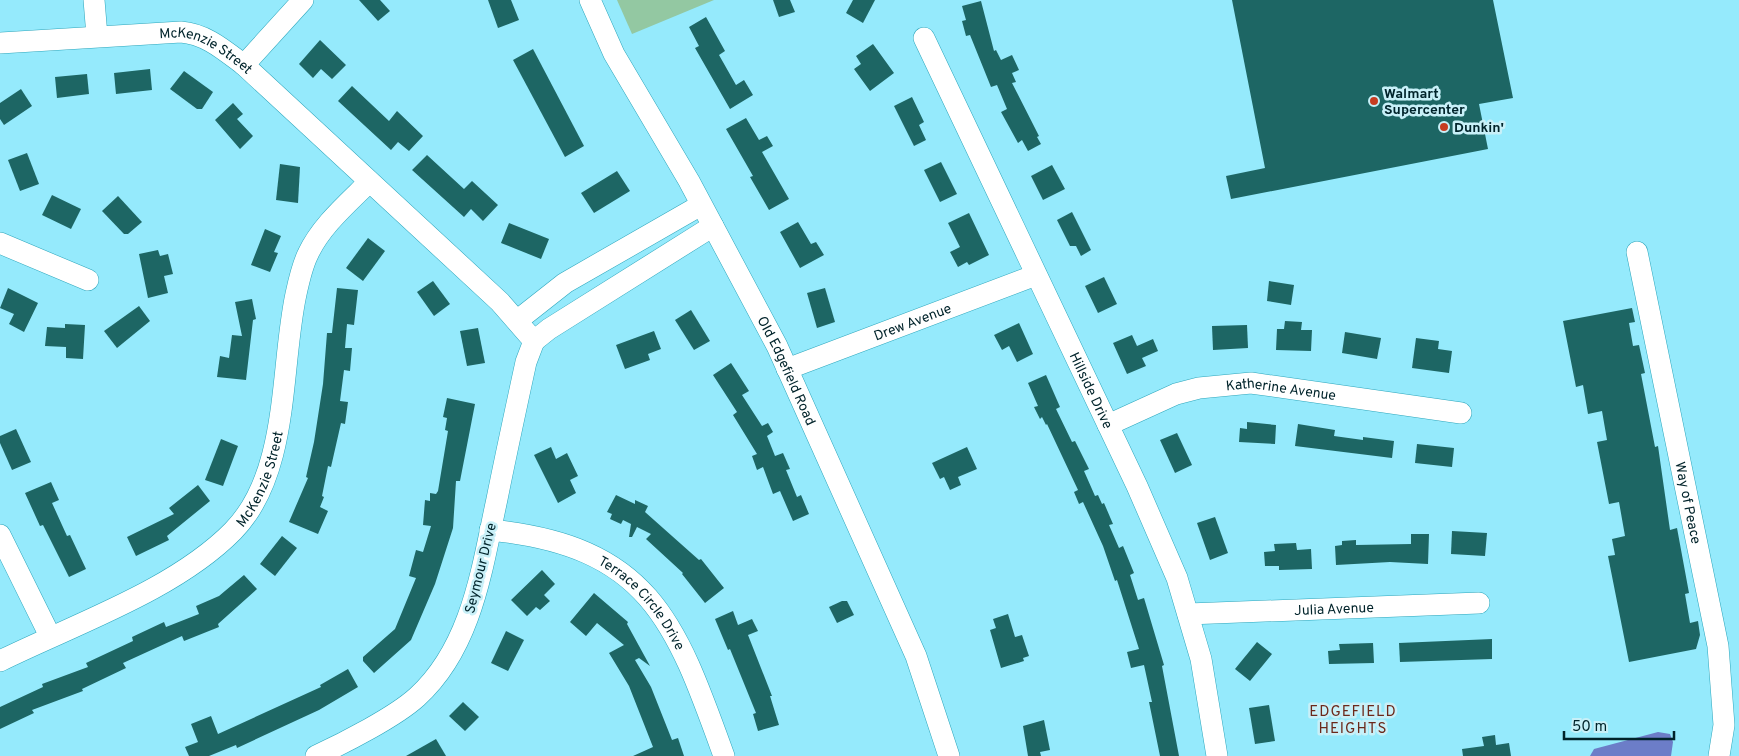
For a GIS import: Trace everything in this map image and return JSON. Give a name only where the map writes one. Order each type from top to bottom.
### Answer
[{"type":"street","points":[[94,0],[97,36]]},
{"type":"street","points":[[244,65],[303,0]]},
{"type":"street","name":"Old Edgefield Road","points":[[590,0],[614,54],[713,226],[787,369],[916,656],[949,756]]},
{"type":"street","name":"McKenzie Street","points":[[0,43],[191,32],[210,40],[244,65],[518,320]]},
{"type":"street","name":"Hillside Drive","points":[[924,38],[1108,425],[1173,570],[1201,659],[1217,756]]},
{"type":"street","name":"McKenzie Street","points":[[0,661],[158,586],[195,565],[235,530],[264,484],[274,451],[291,319],[302,267],[312,246],[325,228],[369,182]]},
{"type":"street","points":[[701,205],[565,283],[518,320],[534,341],[549,329],[713,226]]},
{"type":"street","points":[[0,243],[88,280]]},
{"type":"street","name":"Way of Peace","points":[[1637,252],[1718,646],[1724,725],[1719,756]]},
{"type":"street","name":"Drew Avenue","points":[[787,369],[1036,275]]},
{"type":"street","name":"Seymour Drive","points":[[316,756],[410,702],[434,678],[454,646],[469,614],[484,565],[526,362],[534,341]]},
{"type":"street","name":"Katherine Avenue","points":[[1108,425],[1176,394],[1199,388],[1251,383],[1461,413]]},
{"type":"street","name":"Terrace Circle Drive","points":[[490,530],[537,536],[578,548],[604,561],[649,597],[671,628],[711,720],[724,756]]},
{"type":"street","points":[[0,535],[50,636]]},
{"type":"street","name":"Julia Avenue","points":[[1188,614],[1479,603]]},
{"type":"green space","points":[[617,0],[714,0],[632,34]]},
{"type":"water","points":[[1658,732],[1670,734],[1673,742],[1671,756],[1590,756],[1594,749]]},
{"type":"building","points":[[359,0],[380,0],[390,11],[378,21]]},
{"type":"building","points":[[488,0],[511,0],[519,20],[498,28]]},
{"type":"building","points":[[773,0],[790,0],[795,12],[779,17]]},
{"type":"building","points":[[853,0],[875,0],[863,23],[846,13]]},
{"type":"building","name":"Walmart Supercenter","points":[[1232,0],[1493,0],[1513,98],[1479,104],[1488,149],[1231,199],[1226,176],[1265,168]]},
{"type":"building","points":[[981,1],[994,51],[996,50],[1001,60],[1012,55],[1019,70],[1012,73],[1016,82],[1012,83],[1039,136],[1037,137],[1041,144],[1028,151],[1022,140],[1018,143],[1001,112],[1007,109],[997,85],[991,87],[970,35],[966,36],[962,21],[966,20],[962,6]]},
{"type":"building","points":[[706,17],[725,51],[719,55],[736,85],[744,80],[753,95],[730,109],[695,48],[699,46],[689,27]]},
{"type":"building","points":[[320,40],[346,65],[332,79],[321,69],[313,78],[299,64]]},
{"type":"building","points":[[873,44],[894,73],[870,91],[854,69],[861,64],[856,56]]},
{"type":"building","points":[[533,49],[584,146],[565,157],[513,60]]},
{"type":"building","points":[[150,69],[152,90],[116,94],[114,73]]},
{"type":"building","points":[[184,71],[213,92],[202,109],[197,109],[170,89]]},
{"type":"building","points":[[87,74],[89,94],[57,98],[55,77]]},
{"type":"building","points":[[352,86],[389,121],[397,111],[423,136],[409,151],[398,142],[391,150],[338,101]]},
{"type":"building","points":[[21,89],[32,106],[4,125],[0,119],[0,103]]},
{"type":"building","points":[[912,97],[924,122],[919,125],[926,140],[914,146],[894,106]]},
{"type":"building","points":[[233,103],[243,114],[237,119],[253,136],[240,149],[215,120]]},
{"type":"building","points":[[746,118],[759,140],[767,136],[773,146],[762,152],[789,199],[769,210],[750,177],[753,176],[726,129]]},
{"type":"building","points":[[27,153],[39,184],[20,191],[8,160]]},
{"type":"building","points":[[427,155],[464,189],[472,181],[498,205],[483,221],[471,209],[464,217],[412,170]]},
{"type":"building","points":[[941,162],[957,194],[940,202],[924,170]]},
{"type":"building","points":[[280,164],[300,167],[298,203],[276,200]]},
{"type":"building","points":[[1052,165],[1065,189],[1043,200],[1031,176]]},
{"type":"building","points":[[617,171],[630,191],[594,213],[581,193]]},
{"type":"building","points":[[52,195],[81,209],[71,229],[42,215]]},
{"type":"building","points":[[118,196],[142,222],[128,234],[124,234],[102,211]]},
{"type":"building","points":[[1072,212],[1091,250],[1081,256],[1076,246],[1070,246],[1057,220]]},
{"type":"building","points":[[969,213],[989,255],[969,265],[967,262],[958,267],[950,252],[960,247],[948,223]]},
{"type":"building","points":[[798,222],[811,244],[816,242],[824,255],[800,268],[780,232]]},
{"type":"building","points":[[509,223],[549,239],[541,259],[501,243]]},
{"type":"building","points":[[265,229],[281,236],[274,252],[278,253],[270,272],[251,265]]},
{"type":"building","points":[[368,238],[385,251],[363,281],[346,268]]},
{"type":"building","points":[[158,250],[160,256],[168,254],[173,274],[164,276],[168,293],[148,298],[139,254]]},
{"type":"building","points":[[1104,277],[1117,304],[1098,313],[1085,286]]},
{"type":"building","points":[[433,281],[450,304],[434,316],[417,292]]},
{"type":"building","points":[[1269,281],[1294,285],[1291,305],[1267,301]]},
{"type":"building","points":[[8,288],[38,303],[24,332],[9,324],[14,314],[0,308]]},
{"type":"building","points":[[337,288],[358,290],[354,325],[347,324],[345,348],[352,348],[350,371],[344,370],[340,401],[348,402],[345,424],[341,423],[331,467],[328,466],[322,496],[324,497],[320,507],[328,511],[318,534],[289,522],[308,478],[306,477],[314,442],[323,384],[327,333],[332,333]]},
{"type":"building","points":[[825,288],[835,322],[817,328],[807,293]]},
{"type":"building","points":[[252,299],[256,319],[253,320],[246,380],[217,377],[220,356],[229,358],[232,335],[242,336],[235,302]]},
{"type":"building","points":[[139,306],[150,321],[117,348],[104,331]]},
{"type":"building","points":[[1632,308],[1635,322],[1629,323],[1633,346],[1639,345],[1645,373],[1641,374],[1655,447],[1658,446],[1670,530],[1677,528],[1689,593],[1685,594],[1690,623],[1698,621],[1700,635],[1696,649],[1629,662],[1608,556],[1615,555],[1612,539],[1625,536],[1619,502],[1609,504],[1597,442],[1607,440],[1602,411],[1588,414],[1583,385],[1576,387],[1563,321]]},
{"type":"building","points":[[691,310],[710,341],[694,350],[675,320]]},
{"type":"building","points":[[1285,321],[1302,322],[1301,330],[1312,330],[1311,351],[1276,350],[1277,329],[1284,329]]},
{"type":"building","points":[[1019,323],[1033,354],[1017,362],[1009,346],[1002,350],[994,335]]},
{"type":"building","points":[[65,324],[85,325],[83,359],[66,358],[66,347],[45,346],[47,327],[65,328]]},
{"type":"building","points":[[1247,325],[1248,348],[1213,350],[1212,326]]},
{"type":"building","points":[[478,328],[485,363],[467,366],[460,331]]},
{"type":"building","points":[[654,331],[661,349],[648,354],[650,360],[625,369],[616,345]]},
{"type":"building","points":[[1345,332],[1381,338],[1377,359],[1342,353]]},
{"type":"building","points":[[1132,335],[1137,346],[1153,339],[1158,351],[1142,358],[1146,366],[1127,374],[1113,343]]},
{"type":"building","points":[[1416,338],[1439,341],[1438,349],[1452,351],[1449,373],[1412,368]]},
{"type":"building","points":[[731,363],[749,391],[742,395],[762,426],[768,423],[773,432],[767,436],[775,456],[783,453],[790,469],[786,470],[797,497],[801,495],[809,514],[793,521],[780,491],[773,494],[763,467],[757,470],[752,456],[757,454],[733,415],[737,412],[713,375]]},
{"type":"building","points":[[1046,375],[1060,407],[1056,409],[1072,442],[1075,441],[1089,469],[1084,471],[1095,496],[1098,495],[1102,504],[1104,503],[1113,524],[1109,525],[1119,548],[1123,546],[1134,573],[1130,575],[1138,600],[1144,598],[1164,665],[1162,666],[1179,756],[1160,756],[1144,665],[1131,668],[1127,652],[1139,649],[1117,580],[1115,581],[1103,546],[1083,502],[1079,504],[1074,492],[1078,490],[1047,424],[1042,417],[1040,419],[1034,407],[1038,406],[1028,383]]},
{"type":"building","points":[[447,398],[475,404],[460,481],[456,481],[453,528],[435,584],[411,640],[374,673],[363,661],[363,657],[395,629],[416,578],[409,576],[416,550],[423,552],[431,526],[423,525],[425,500],[430,501],[430,493],[436,494],[438,491],[448,431],[445,430],[447,418],[443,417]]},
{"type":"building","points":[[1247,422],[1276,425],[1275,444],[1239,442],[1240,428],[1247,429]]},
{"type":"building","points":[[1298,424],[1335,430],[1334,436],[1363,440],[1363,437],[1394,441],[1392,458],[1295,446]]},
{"type":"building","points":[[16,429],[31,462],[12,470],[0,443],[0,436]]},
{"type":"building","points":[[1177,433],[1192,465],[1175,473],[1160,440]]},
{"type":"building","points":[[221,439],[238,446],[223,486],[205,480]]},
{"type":"building","points":[[1417,444],[1454,448],[1452,467],[1415,463]]},
{"type":"building","points":[[551,447],[556,459],[567,453],[578,476],[570,480],[576,493],[558,503],[534,455]]},
{"type":"building","points":[[967,447],[977,469],[958,477],[961,485],[950,490],[944,477],[940,479],[932,463]]},
{"type":"building","points":[[51,482],[59,500],[52,503],[67,536],[70,535],[86,569],[69,577],[43,525],[40,526],[25,493]]},
{"type":"building","points":[[198,485],[210,501],[167,536],[169,540],[136,556],[127,537],[174,514],[169,508]]},
{"type":"building","points":[[616,495],[635,504],[635,500],[648,506],[645,512],[699,560],[701,559],[724,588],[705,603],[683,573],[646,539],[651,534],[637,527],[632,537],[629,537],[631,524],[623,520],[621,524],[610,519],[612,514],[607,512]]},
{"type":"building","points":[[1215,517],[1228,553],[1210,560],[1197,523]]},
{"type":"building","points":[[1452,531],[1487,533],[1485,556],[1451,554]]},
{"type":"building","points":[[1411,534],[1429,534],[1428,564],[1390,562],[1336,565],[1335,546],[1342,545],[1342,541],[1356,540],[1356,545],[1411,544]]},
{"type":"building","points":[[282,536],[297,548],[275,576],[260,564]]},
{"type":"building","points":[[1296,543],[1297,550],[1311,549],[1312,569],[1279,570],[1279,566],[1265,566],[1264,552],[1275,551],[1274,544]]},
{"type":"building","points":[[542,570],[555,584],[544,595],[550,601],[540,610],[536,607],[527,616],[511,600]]},
{"type":"building","points":[[244,575],[257,589],[218,624],[219,627],[184,641],[182,636],[123,663],[126,668],[82,689],[83,691],[32,710],[34,713],[0,729],[0,707],[43,687],[42,684],[88,667],[86,663],[133,641],[132,637],[164,622],[166,627],[199,614],[196,606],[219,596]]},
{"type":"building","points":[[594,593],[628,622],[627,624],[650,666],[639,658],[635,660],[651,687],[672,740],[678,738],[684,756],[633,756],[653,747],[629,686],[609,653],[624,645],[597,623],[586,636],[570,622]]},
{"type":"building","points":[[842,601],[847,601],[854,615],[837,623],[829,607]]},
{"type":"building","points":[[733,611],[738,625],[752,619],[758,631],[748,635],[772,696],[770,696],[779,725],[758,731],[753,714],[756,713],[730,649],[728,650],[715,619]]},
{"type":"building","points":[[1008,614],[1015,637],[1022,635],[1029,656],[1023,658],[1024,661],[1001,668],[990,630],[996,628],[993,619]]},
{"type":"building","points":[[506,631],[524,640],[508,671],[491,663]]},
{"type":"building","points":[[1492,639],[1492,659],[1400,662],[1399,643]]},
{"type":"building","points":[[1257,642],[1272,654],[1250,681],[1235,669]]},
{"type":"building","points":[[1373,643],[1374,663],[1329,664],[1328,651],[1340,650],[1339,644]]},
{"type":"building","points":[[348,669],[358,687],[319,710],[237,748],[236,745],[209,756],[189,756],[185,747],[198,742],[191,724],[211,716],[218,734],[321,687],[320,685]]},
{"type":"building","points":[[463,702],[479,717],[465,731],[449,716]]},
{"type":"building","points":[[1269,705],[1275,741],[1255,744],[1249,708]]},
{"type":"building","points":[[1044,720],[1050,750],[1040,752],[1041,756],[1028,756],[1023,726]]},
{"type":"building","points":[[1495,735],[1496,745],[1509,743],[1511,756],[1463,756],[1462,749],[1484,746],[1482,737]]},
{"type":"building","points":[[436,739],[446,756],[406,756]]},
{"type":"place","name":"Walmart Supercenter","points":[[1374,101]]},
{"type":"place","name":"Dunkin'","points":[[1444,127]]},
{"type":"district","name":"EDGEFIELD HEIGHTS","points":[[1353,720]]}]
